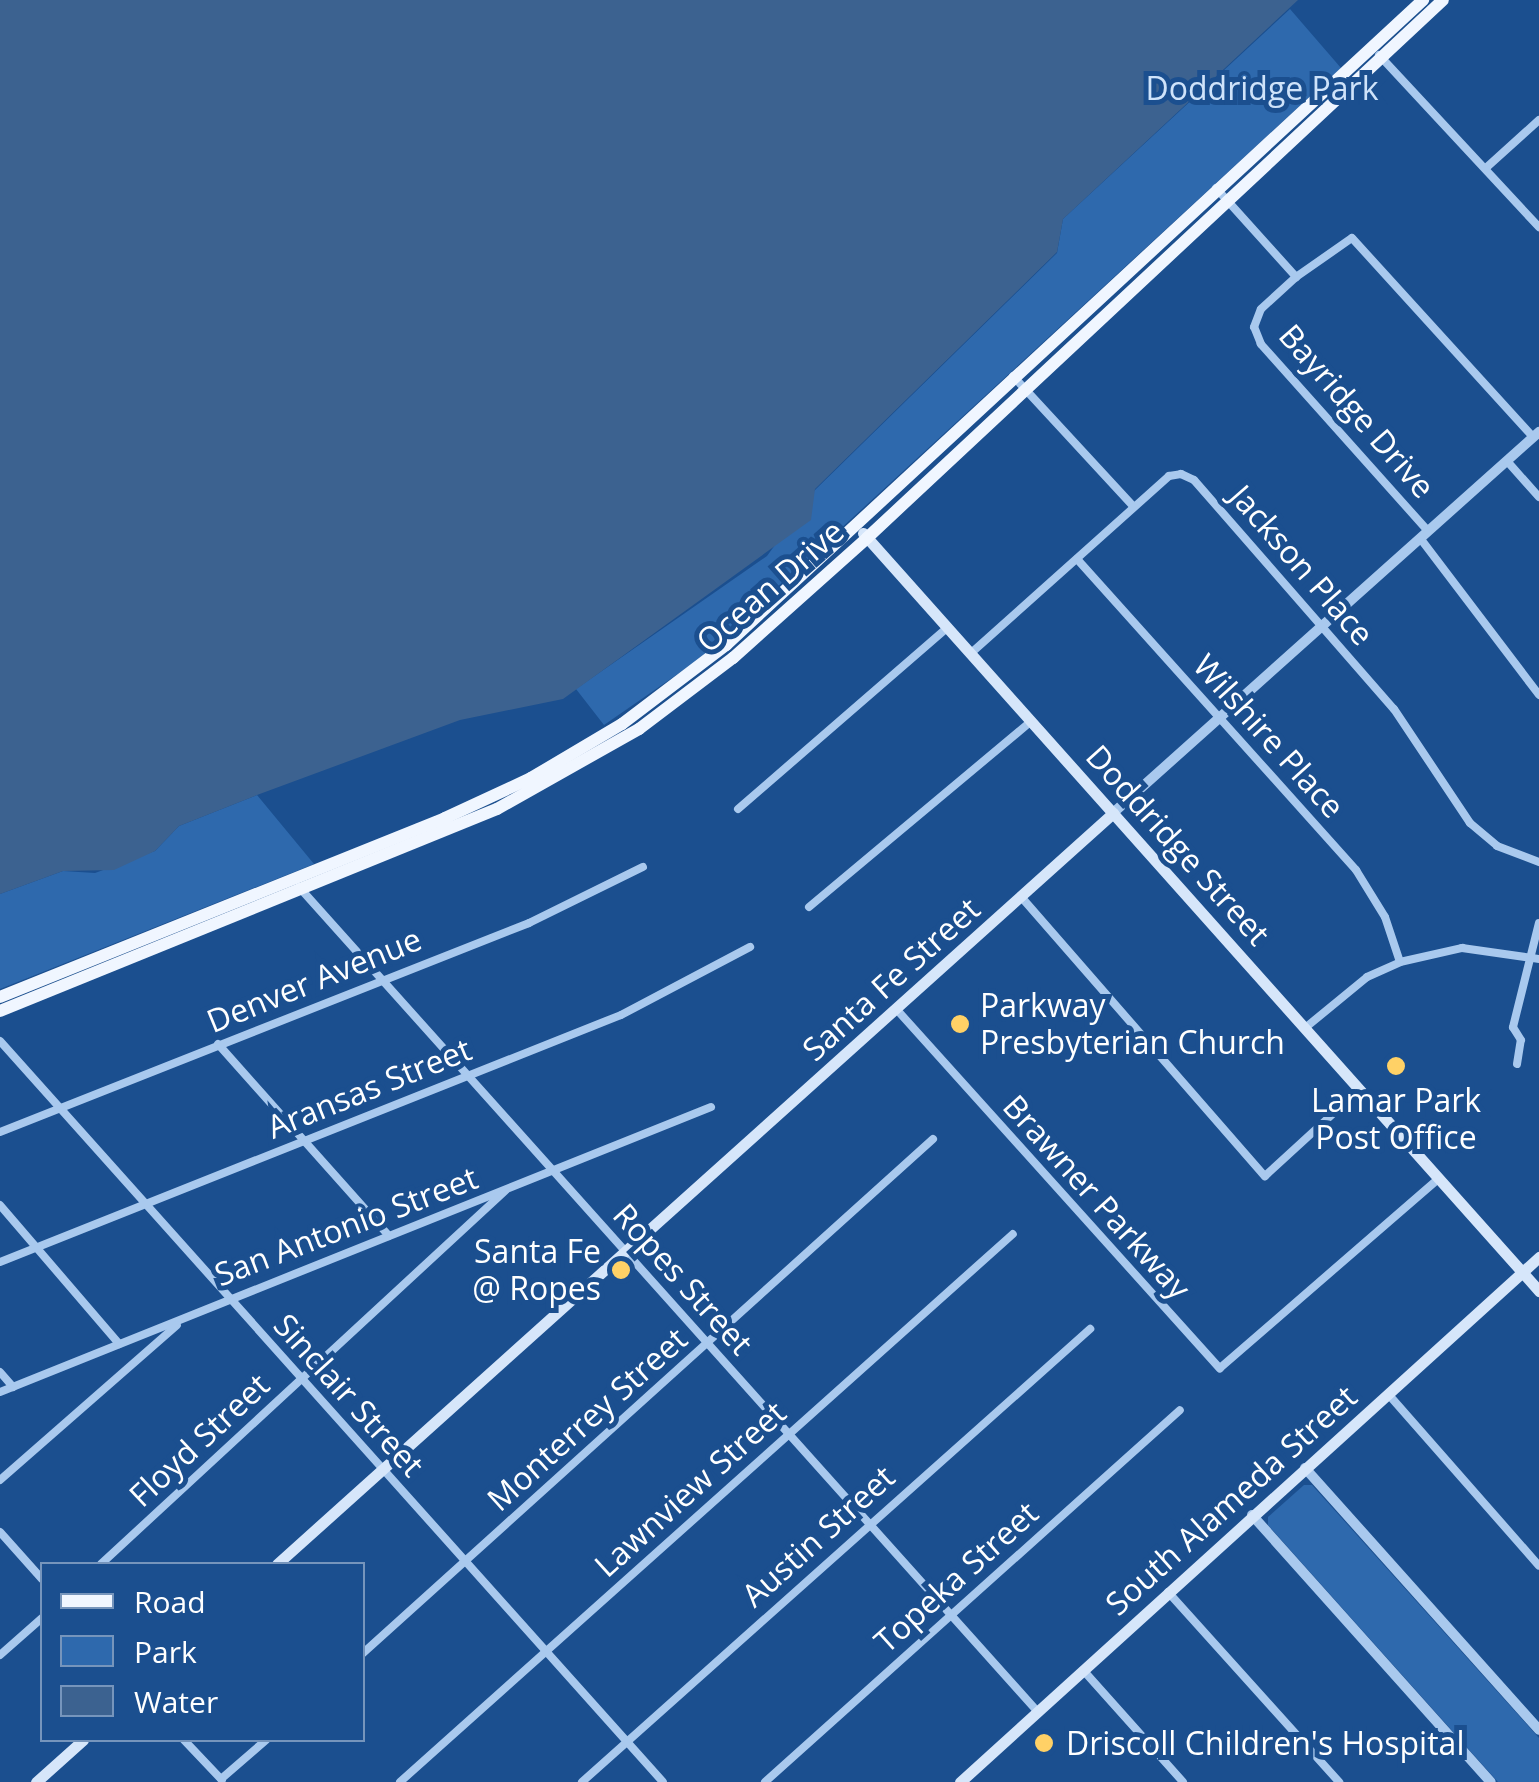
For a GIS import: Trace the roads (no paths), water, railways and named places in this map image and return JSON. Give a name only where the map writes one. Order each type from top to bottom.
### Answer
[{"type":"main road","name":"Ocean Drive","points":[[670,698],[1118,278],[1220,193],[1426,4],[1442,0]]},
{"type":"main road","name":"Ocean Drive","points":[[133,951],[304,890],[494,803],[534,784],[670,698],[867,538],[1081,336],[1220,193]]},
{"type":"main road","points":[[1118,278],[1128,290]]},
{"type":"main road","points":[[1069,324],[1081,336]]},
{"type":"main road","name":"Doddridge Street","points":[[856,525],[1539,1290]]},
{"type":"main road","name":"Santa Fe Street","points":[[279,1562],[1023,899],[1113,813]]},
{"type":"main road","name":"Ocean Drive","points":[[0,1012],[31,992],[291,881],[405,842]]},
{"type":"main road","name":"Ocean Drive","points":[[0,998],[31,992]]},
{"type":"main road","name":"South Alameda Street","points":[[960,1782],[1539,1258]]},
{"type":"main road","points":[[36,1782],[81,1742]]},
{"type":"street","points":[[1377,52],[1539,227]]},
{"type":"street","points":[[1487,168],[1539,120]]},
{"type":"street","points":[[1220,193],[1296,277]]},
{"type":"street","name":"Bayridge Drive","points":[[1536,434],[1352,238],[1296,277],[1262,309],[1254,327],[1261,344],[1424,535],[1539,695]]},
{"type":"street","points":[[970,655],[1134,508],[1014,376]]},
{"type":"street","name":"Santa Fe Street","points":[[1113,813],[1536,434]]},
{"type":"street","points":[[1507,461],[1539,498]]},
{"type":"street","name":"Jackson Place","points":[[1134,508],[1169,476],[1194,480],[1394,709],[1470,823],[1497,846],[1539,862]]},
{"type":"street","name":"Wilshire Place","points":[[1077,559],[1356,870],[1385,917],[1400,962]]},
{"type":"street","points":[[738,810],[947,628]]},
{"type":"street","points":[[809,908],[1030,722]]},
{"type":"street","name":"Denver Avenue","points":[[0,1132],[529,922],[643,867]]},
{"type":"street","name":"Ropes Street","points":[[291,881],[304,890],[467,1077],[1038,1711]]},
{"type":"street","points":[[1023,899],[1264,1176],[1360,1089]]},
{"type":"street","points":[[1518,1064],[1521,1040],[1514,1028],[1535,958],[1539,923]]},
{"type":"street","name":"Aransas Street","points":[[0,1262],[621,1015],[750,947]]},
{"type":"street","points":[[1305,1028],[1368,976],[1400,962],[1462,948],[1535,958]]},
{"type":"street","name":"Brawner Parkway","points":[[898,1010],[1220,1368],[1439,1178]]},
{"type":"street","name":"Sinclair Street","points":[[0,1041],[662,1782]]},
{"type":"street","points":[[218,1044],[389,1236]]},
{"type":"street","name":"San Antonio Street","points":[[0,1392],[181,1321],[226,1298],[711,1107]]},
{"type":"street","name":"Monterrey Street","points":[[365,1651],[932,1139]]},
{"type":"street","name":"Floyd Street","points":[[103,1562],[506,1190]]},
{"type":"street","points":[[0,1205],[119,1344]]},
{"type":"street","name":"Lawnview Street","points":[[400,1782],[1013,1234]]},
{"type":"street","points":[[0,1480],[181,1321]]},
{"type":"street","name":"Austin Street","points":[[582,1782],[1090,1329]]},
{"type":"street","points":[[0,1372],[13,1387]]},
{"type":"street","points":[[1389,1396],[1538,1564]]},
{"type":"street","name":"Topeka Street","points":[[765,1782],[1180,1410]]},
{"type":"street","points":[[1305,1468],[1539,1730]]},
{"type":"street","points":[[1252,1515],[1490,1782]]},
{"type":"street","points":[[0,1532],[40,1578]]},
{"type":"street","points":[[1168,1592],[1339,1782]]},
{"type":"street","points":[[0,1655],[40,1620]]},
{"type":"street","points":[[1083,1670],[1183,1782]]},
{"type":"street","points":[[186,1742],[222,1781],[264,1742]]},
{"type":"water","points":[[0,0],[1298,0],[1063,219],[1057,252],[815,489],[811,520],[563,699],[460,720],[257,795],[179,826],[155,851],[114,870],[63,871],[0,894]]},
{"type":"place","name":"Parkway Presbyterian Church","points":[[960,1024]]},
{"type":"place","name":"Lamar Park Post Office","points":[[1396,1066]]},
{"type":"place","name":"Santa Fe @ Ropes","points":[[621,1270]]},
{"type":"place","name":"Driscoll Children's Hospital","points":[[1044,1743]]},
{"type":"park label","name":"Doddridge Park","points":[[1262,88]]}]
